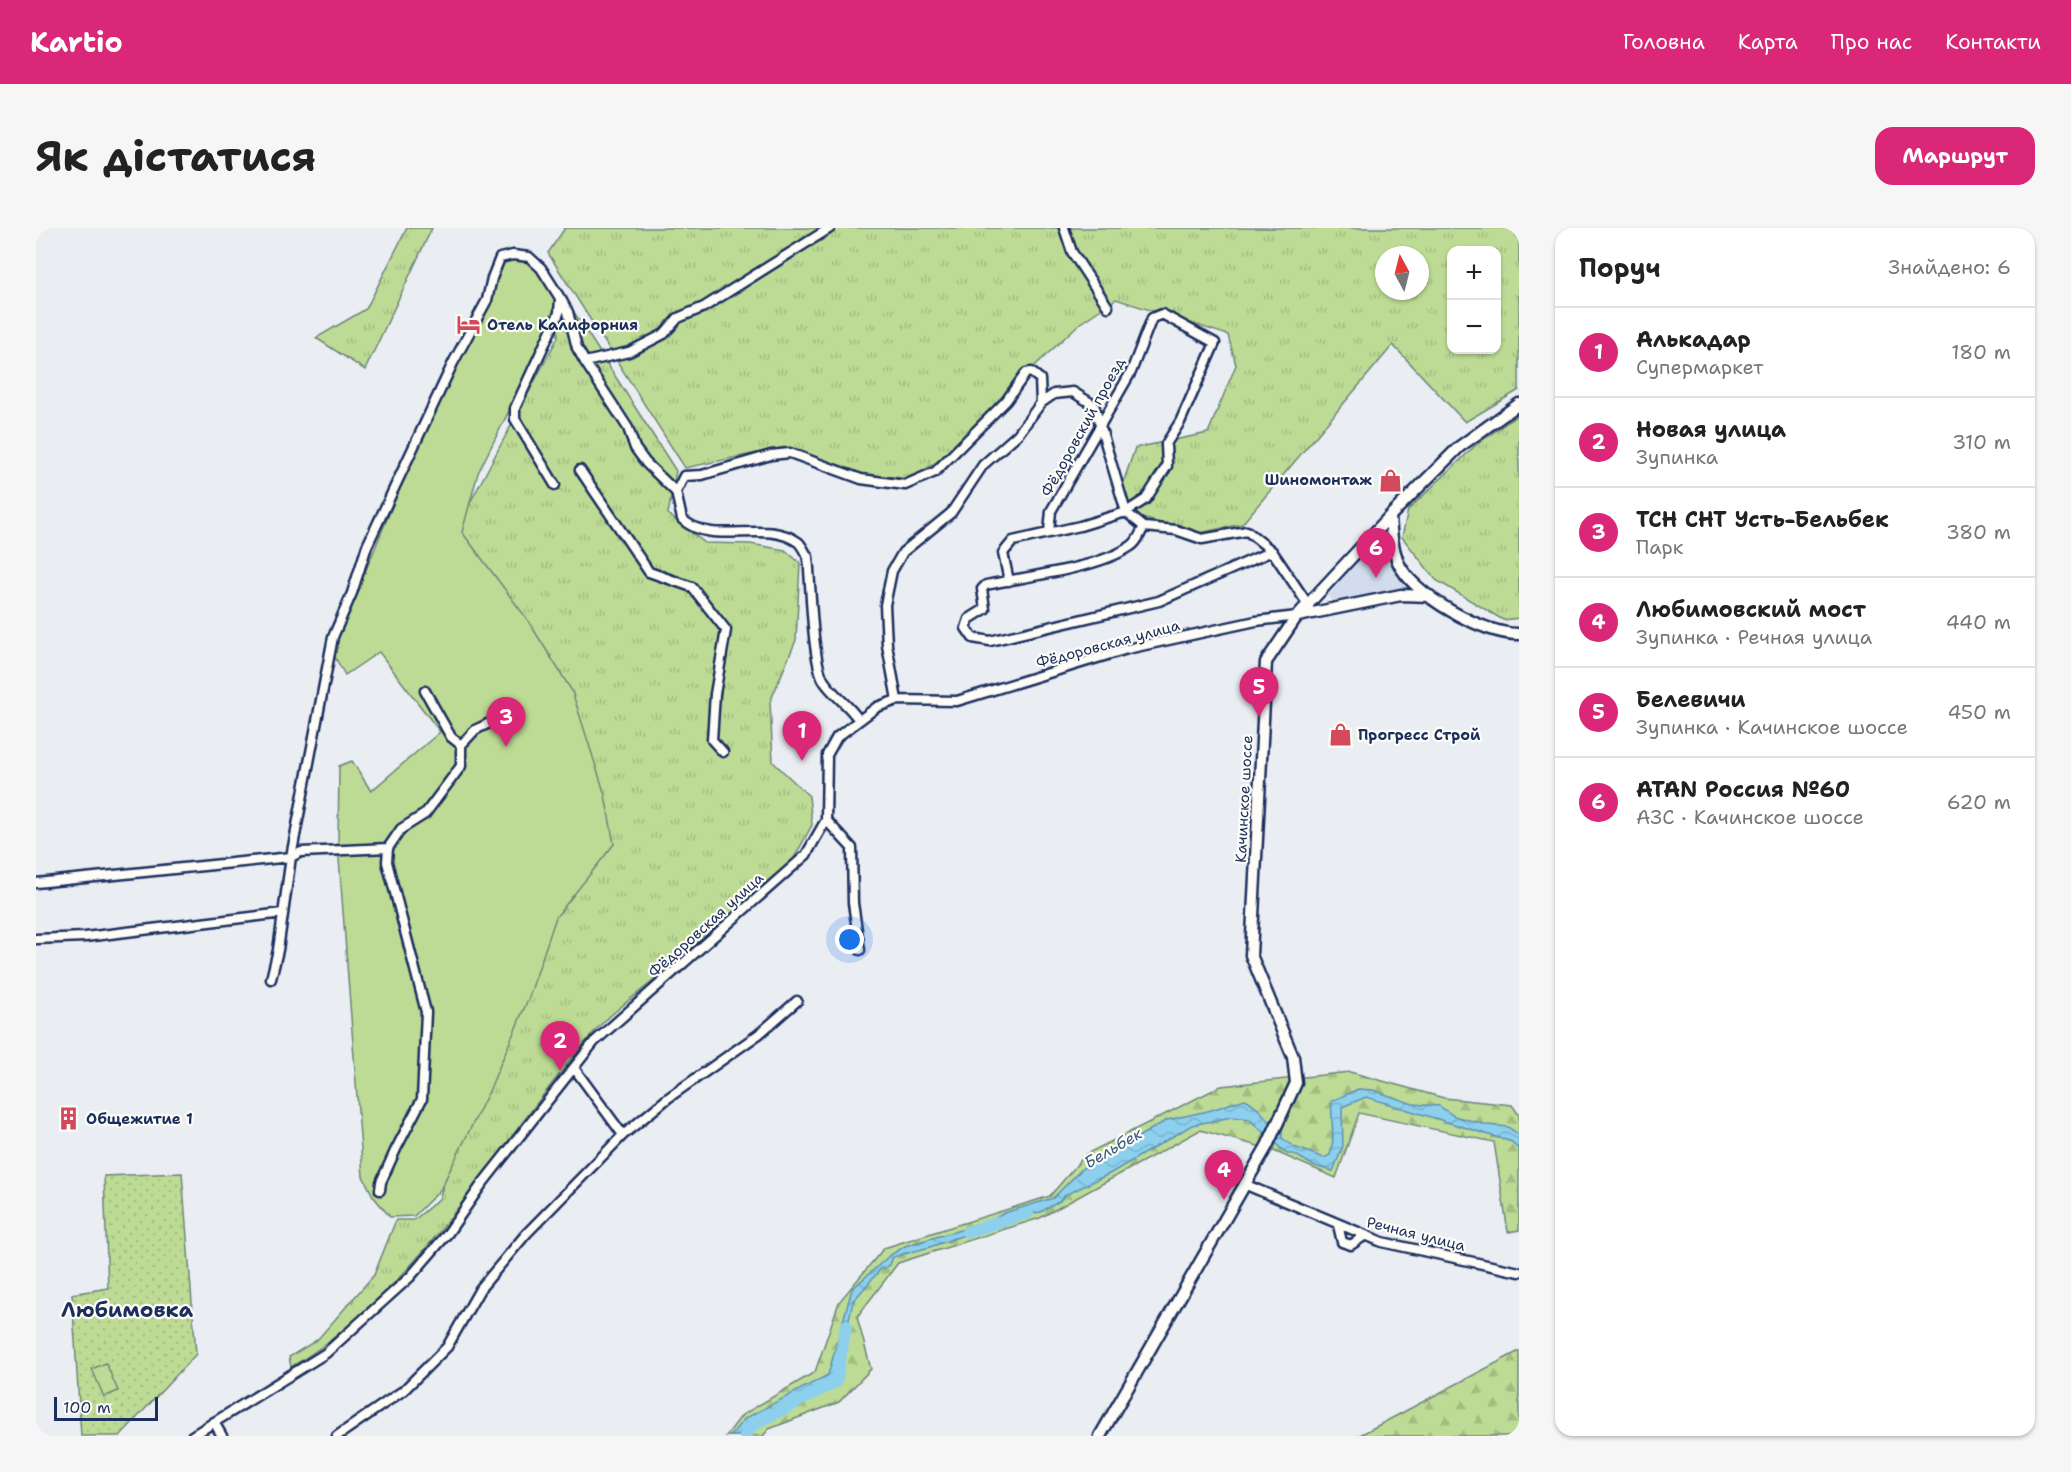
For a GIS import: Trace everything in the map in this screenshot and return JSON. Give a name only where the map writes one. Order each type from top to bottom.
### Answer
[{"type":"main road","name":"Качинское шоссе","points":[[1100,1436],[1267,1146],[1296,1083],[1293,1057],[1251,955],[1266,662],[1297,616],[1309,606],[1390,516],[1459,447],[1519,404]]},
{"type":"main road","points":[[1390,516],[1392,542],[1399,564],[1409,578],[1430,596],[1469,621],[1504,634],[1519,634]]},
{"type":"main road","points":[[1297,616],[1401,595],[1430,596]]},
{"type":"street","points":[[585,362],[629,352],[664,334],[678,318],[704,307],[830,228]]},
{"type":"street","points":[[1064,231],[1079,266],[1108,307]]},
{"type":"street","points":[[271,979],[291,857],[333,637],[352,593],[367,546],[453,363],[487,300],[500,258],[513,255],[529,257],[541,268],[568,312],[577,348],[628,428],[635,448],[646,463],[676,492],[682,519],[705,532],[779,535],[799,542],[808,557],[817,666],[825,683],[849,706],[858,719]]},
{"type":"street","points":[[555,485],[514,419],[515,408],[559,312],[560,298]]},
{"type":"street","name":"Фёдоровский проезд","points":[[1049,532],[1051,512],[1099,424],[1131,372],[1152,318],[1162,314],[1215,343],[1180,422],[1166,444],[1167,466],[1146,499],[1126,512]]},
{"type":"street","points":[[676,492],[684,476],[702,475],[771,455],[790,453],[861,479],[905,485],[935,472],[1006,401],[1026,373],[1032,372],[1040,380],[1041,403]]},
{"type":"street","points":[[897,699],[887,645],[885,605],[892,571],[903,552],[951,513],[982,465],[1017,434],[1041,403],[1054,394],[1073,392],[1094,405],[1126,512],[1144,526],[1176,530],[1202,539],[1246,531],[1272,551],[1309,606]]},
{"type":"street","points":[[580,470],[650,572],[692,587],[726,630],[715,694],[712,740],[723,752]]},
{"type":"street","points":[[1009,581],[1003,554],[1013,541],[1080,526],[1126,512]]},
{"type":"street","points":[[1144,526],[1133,545],[1117,553],[1063,570],[986,585],[982,589],[985,609],[969,619],[966,628],[973,638],[990,640],[1159,601],[1272,551]]},
{"type":"street","name":"Фёдоровская улица","points":[[192,1436],[326,1353],[410,1277],[448,1233],[482,1184],[594,1042],[806,855],[826,820],[827,755],[837,737],[858,719],[877,707],[897,699],[957,701],[1127,650],[1256,621],[1297,616]]},
{"type":"street","points":[[425,691],[451,736],[461,745]]},
{"type":"street","points":[[380,1190],[381,1182],[396,1149],[423,1099],[426,1035],[426,1012],[387,862],[388,848],[401,829],[425,814],[461,766],[461,745],[475,730],[516,710]]},
{"type":"street","points":[[826,820],[852,849],[853,903],[860,950]]},
{"type":"street","points":[[36,883],[291,857],[301,852],[388,848]]},
{"type":"street","points":[[36,939],[85,937],[283,913]]},
{"type":"street","points":[[337,1436],[404,1390],[447,1347],[480,1289],[526,1233],[623,1135],[668,1098],[759,1034],[797,1001]]},
{"type":"street","points":[[574,1068],[623,1135]]},
{"type":"street","name":"Речная улица","points":[[1244,1184],[1338,1226],[1382,1242],[1519,1272]]},
{"type":"street","points":[[1338,1226],[1342,1242],[1351,1245],[1364,1236]]},
{"type":"street","points":[[214,1422],[222,1436]]},
{"type":"shaded area","points":[[1386,529],[1416,590],[1334,601],[1327,596]]},
{"type":"green space","points":[[407,228],[432,228],[365,370],[316,338],[366,309]]},
{"type":"green space","points":[[565,228],[1519,228],[1519,390],[1465,422],[1393,345],[1242,524],[1199,533],[1134,516],[1120,492],[1135,448],[1208,433],[1236,365],[1228,335],[1116,299],[1079,324],[1002,397],[948,454],[911,479],[864,474],[785,447],[685,468],[548,253]]},
{"type":"green space","points":[[513,257],[528,258],[540,269],[559,298],[558,313],[478,473],[462,532],[527,619],[572,691],[605,795],[614,844],[556,917],[529,997],[489,1091],[440,1190],[414,1216],[390,1217],[373,1196],[363,1176],[338,845],[339,766],[352,761],[371,791],[440,732],[379,652],[345,675],[332,652],[406,473],[502,260]]},
{"type":"green space","points":[[556,284],[676,471],[668,514],[705,543],[750,544],[785,550],[800,563],[796,640],[770,702],[773,762],[809,796],[812,825],[793,860],[601,1024],[558,1076],[455,1212],[419,1256],[380,1297],[338,1335],[291,1367],[289,1357],[317,1340],[374,1275],[396,1220],[414,1220],[439,1199],[466,1116],[454,533],[558,337]]},
{"type":"green space","points":[[1519,414],[1519,618],[1503,620],[1436,580],[1402,537],[1408,510],[1476,445]]},
{"type":"green space","points":[[1350,1072],[1444,1098],[1512,1105],[1519,1115],[1519,1230],[1508,1232],[1494,1142],[1359,1113],[1336,1178],[1269,1149],[1200,1130],[1040,1218],[898,1263],[857,1317],[871,1369],[839,1402],[769,1429],[763,1436],[726,1436],[742,1415],[815,1372],[839,1302],[884,1248],[1050,1196],[1086,1154],[1221,1086]]},
{"type":"green space","points":[[182,1173],[196,1354],[120,1436],[81,1436],[72,1294],[108,1288],[104,1176]]},
{"type":"green space","points":[[1519,1351],[1519,1436],[1358,1436]]},
{"type":"green space","points":[[106,1363],[118,1391],[104,1397],[92,1369]]},
{"type":"water","name":"Бельбек","points":[[1358,1089],[1373,1090],[1413,1104],[1439,1106],[1454,1116],[1487,1125],[1508,1127],[1519,1135],[1519,1150],[1512,1142],[1366,1097],[1342,1107],[1343,1146],[1333,1171],[1314,1166],[1294,1154],[1287,1154],[1249,1119],[1232,1117],[1192,1125],[1111,1173],[1065,1195],[1060,1201],[1041,1212],[1015,1217],[930,1247],[893,1257],[890,1265],[880,1270],[853,1301],[836,1382],[753,1425],[745,1436],[730,1436],[744,1419],[828,1375],[852,1289],[889,1256],[905,1246],[988,1222],[1004,1213],[1053,1198],[1091,1160],[1109,1154],[1167,1120],[1208,1111],[1245,1099],[1282,1132],[1282,1138],[1294,1147],[1324,1158],[1330,1155],[1332,1149],[1332,1101]]},
{"type":"waterway","name":"Бельбек","points":[[967,1232],[1028,1213]]},
{"type":"waterway","name":"Бельбек","points":[[745,1436],[753,1425],[836,1382],[846,1326]]},
{"type":"place","name":"Отель Калифорния","points":[[469,325]]},
{"type":"place","name":"Шиномонтаж","points":[[1390,480]]},
{"type":"place","name":"ATAN Россия №60","points":[[1376,578]]},
{"type":"place","name":"Белевичи","points":[[1259,717]]},
{"type":"place","name":"Прогресс Строй","points":[[1340,735]]},
{"type":"place","name":"ТСН СНТ Усть-Бельбек","points":[[506,747]]},
{"type":"place","name":"Алькадар","points":[[802,761]]},
{"type":"place","name":"Новая улица","points":[[560,1071]]},
{"type":"place","name":"Общежитие 1","points":[[68,1119]]},
{"type":"place","name":"Любимовский мост","points":[[1224,1200]]},
{"type":"district","name":"Любимовка","points":[[127,1310]]}]
